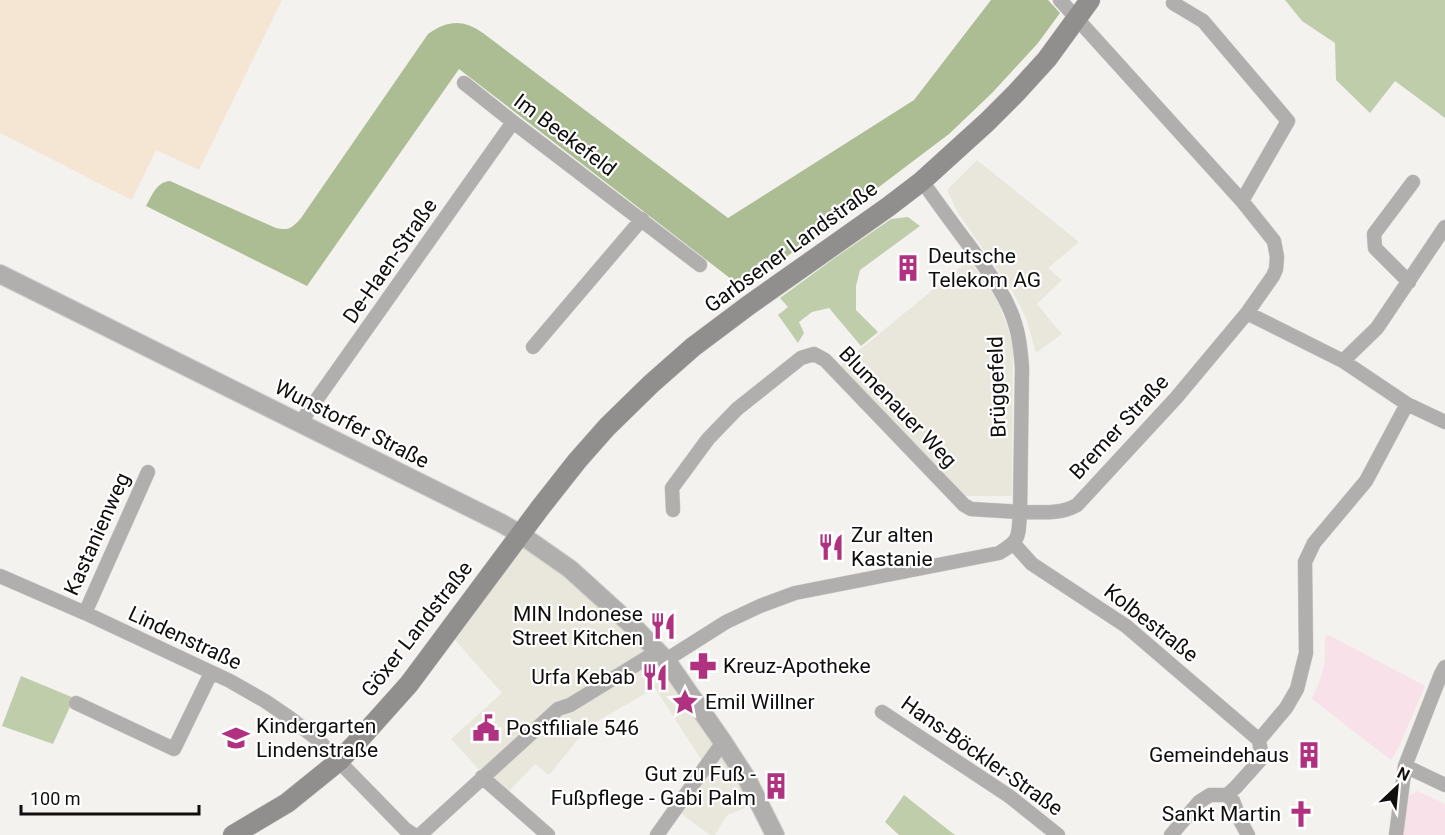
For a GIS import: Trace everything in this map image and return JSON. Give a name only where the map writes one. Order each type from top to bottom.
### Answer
[{"type":"main road","name":"Garbsener Landstraße","points":[[520,534],[577,461],[607,427],[651,384],[693,347],[749,305],[922,181],[1017,93],[1047,59],[1090,0]]},
{"type":"main road","name":"Göxer Landstraße","points":[[232,835],[287,804],[339,761],[409,684],[520,534]]},
{"type":"street","name":"Bremer Straße","points":[[1020,512],[1067,511],[1077,505],[1176,398],[1247,313],[1273,276],[1277,257],[1274,241],[1242,201],[1060,0]]},
{"type":"street","points":[[1173,3],[1203,21],[1288,121],[1242,201]]},
{"type":"street","name":"Im Beekefeld","points":[[464,83],[700,265]]},
{"type":"street","name":"De-Haen-Straße","points":[[300,423],[513,122]]},
{"type":"street","name":"Brüggefeld","points":[[922,181],[987,268],[1004,296],[1016,326],[1022,368],[1020,512]]},
{"type":"street","points":[[1409,282],[1375,248],[1374,234],[1413,182]]},
{"type":"street","points":[[534,347],[642,219]]},
{"type":"street","points":[[1343,361],[1377,328],[1445,227]]},
{"type":"street","name":"Wunstorfer Straße","points":[[0,274],[501,523],[570,569],[662,655],[747,779],[775,835]]},
{"type":"street","points":[[1247,313],[1343,361],[1407,404],[1445,422]]},
{"type":"street","name":"Blumenauer Weg","points":[[673,510],[672,488],[708,440],[737,409],[801,358],[814,354],[825,360],[964,505],[970,509],[1020,512]]},
{"type":"street","points":[[1171,835],[1199,802],[1210,795],[1227,795],[1262,758],[1259,740],[1286,708],[1297,689],[1306,653],[1305,562],[1314,543],[1365,481],[1407,404]]},
{"type":"street","name":"Kastanienweg","points":[[85,613],[148,472]]},
{"type":"street","points":[[420,835],[558,709],[570,705],[726,622],[795,592],[999,553],[1014,544],[1019,532],[1020,512]]},
{"type":"street","name":"Kolbestraße","points":[[1014,544],[1032,564],[1126,626],[1259,740]]},
{"type":"street","name":"Lindenstraße","points":[[0,576],[85,613],[265,701],[317,739],[405,829],[414,835]]},
{"type":"street","points":[[1396,835],[1405,766],[1445,667]]},
{"type":"street","points":[[76,703],[174,749],[211,673]]},
{"type":"street","name":"Hans-Böckler-Straße","points":[[882,712],[1009,795],[1058,835]]},
{"type":"street","points":[[657,835],[723,742]]},
{"type":"street","points":[[1405,766],[1445,785]]},
{"type":"street","points":[[482,777],[548,835]]},
{"type":"street","points":[[1227,795],[1233,801],[1248,835]]},
{"type":"shaded area","points":[[0,0],[282,0],[199,170],[156,150],[132,200],[0,133]]},
{"type":"shaded area","points":[[977,160],[1079,242],[1048,268],[1062,280],[1037,304],[1062,334],[1036,353],[1026,318],[1013,292],[958,213],[947,190]]},
{"type":"shaded area","points":[[969,260],[997,300],[1013,347],[1012,496],[965,496],[839,367]]},
{"type":"shaded area","points":[[528,540],[635,628],[759,802],[726,816],[715,835],[710,835],[680,813],[708,770],[655,688],[589,726],[549,775],[535,764],[509,791],[488,774],[483,774],[451,739],[502,693],[455,640]]},
{"type":"shaded area","points":[[1327,634],[1425,686],[1399,747],[1391,760],[1312,699],[1325,661]]},
{"type":"shaded area","points":[[1418,791],[1445,804],[1445,835],[1403,835],[1406,800]]},
{"type":"green space","points":[[991,0],[1048,0],[1060,13],[1038,43],[992,93],[949,134],[769,270],[735,282],[459,69],[307,286],[146,206],[158,187],[170,181],[276,228],[290,228],[301,218],[428,34],[442,26],[462,23],[483,33],[728,218],[914,100]]},
{"type":"green space","points":[[1285,0],[1445,0],[1445,118],[1395,81],[1370,113],[1336,80],[1335,43],[1302,21]]},
{"type":"green space","points":[[908,217],[920,226],[860,270],[856,286],[856,310],[878,332],[861,346],[829,308],[812,312],[799,322],[804,333],[798,343],[778,315],[788,307],[780,298],[891,219]]},
{"type":"green space","points":[[21,676],[74,698],[53,744],[2,726]]},
{"type":"green space","points":[[904,795],[955,835],[899,835],[885,822]]},
{"type":"place","name":"Deutsche Telekom AG","points":[[908,268]]},
{"type":"place","name":"Zur alten Kastanie","points":[[831,547]]},
{"type":"place","name":"MIN Indonese Street Kitchen","points":[[663,626]]},
{"type":"place","name":"Kreuz-Apotheke","points":[[703,666]]},
{"type":"place","name":"Urfa Kebab","points":[[655,677]]},
{"type":"place","name":"Emil Willner","points":[[685,702]]},
{"type":"place","name":"Postfiliale 546","points":[[486,728]]},
{"type":"place","name":"Kindergarten Lindenstraße","points":[[236,738]]},
{"type":"place","name":"Gemeindehaus","points":[[1309,755]]},
{"type":"place","name":"Gut zu Fuß - Fußpflege - Gabi Palm","points":[[776,786]]},
{"type":"place","name":"Sankt Martin","points":[[1301,814]]}]
